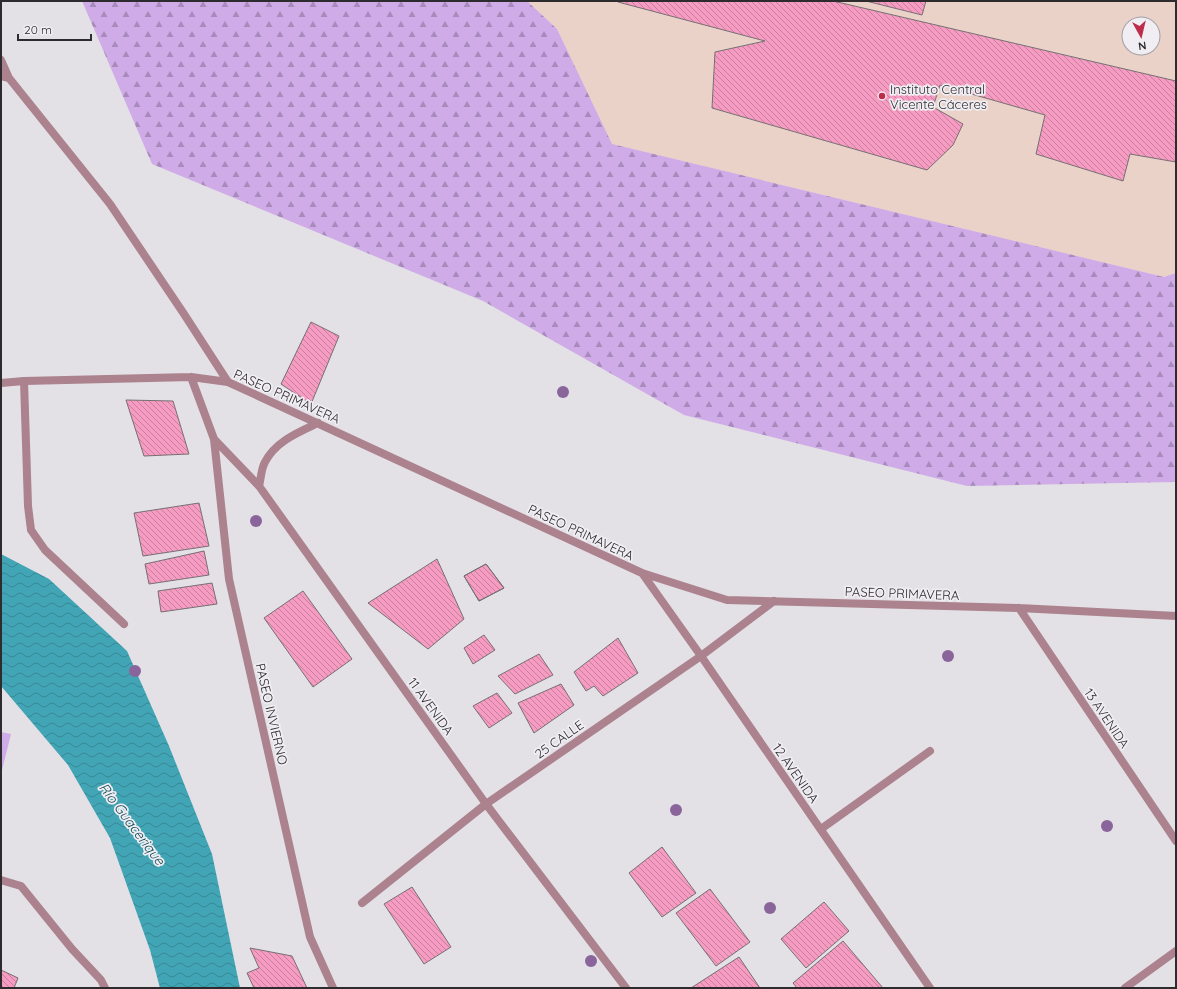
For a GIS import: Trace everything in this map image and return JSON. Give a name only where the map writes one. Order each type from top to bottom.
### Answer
[{"type":"street","points":[[1,60],[5,77],[110,204],[228,382]]},
{"type":"street","points":[[191,377],[214,439]]},
{"type":"street","name":"PASEO PRIMAVERA","points":[[1,383],[191,377],[228,382],[642,573],[727,600],[1019,608],[1176,616]]},
{"type":"street","points":[[24,382],[28,506],[31,530],[45,550],[124,624]]},
{"type":"street","points":[[259,486],[264,463],[274,449],[293,435],[318,423]]},
{"type":"street","name":"11 AVENIDA","points":[[214,439],[259,486],[486,804],[626,988]]},
{"type":"street","name":"PASEO INVIERNO","points":[[214,439],[230,579],[310,937],[333,988]]},
{"type":"street","name":"12 AVENIDA","points":[[642,573],[930,988]]},
{"type":"street","name":"25 CALLE","points":[[362,903],[486,804],[701,656],[774,601]]},
{"type":"street","name":"13 AVENIDA","points":[[1019,608],[1176,841]]},
{"type":"street","points":[[820,829],[930,751]]},
{"type":"street","points":[[1,880],[21,886],[72,949],[101,980],[105,988]]},
{"type":"street","points":[[1125,988],[1176,952]]},
{"type":"shaded area","name":"Instituto Central Vicente Cáceres","points":[[527,1],[1176,1],[1176,273],[1164,277],[611,144],[557,29]]},
{"type":"green space","points":[[82,1],[527,1],[557,29],[612,144],[1164,277],[1176,273],[1176,482],[967,486],[684,415],[483,301],[152,164]]},
{"type":"green space","points":[[1,732],[11,734],[1,774]]},
{"type":"water","name":"Río Guacerique","points":[[1,554],[49,579],[127,651],[169,746],[212,854],[240,988],[160,988],[150,950],[110,838],[68,765],[1,686]]},
{"type":"building","points":[[617,1],[833,1],[1176,81],[1176,162],[1130,154],[1123,181],[1036,154],[1045,115],[940,85],[933,107],[963,124],[953,145],[927,170],[712,108],[715,52],[765,41]]},
{"type":"building","points":[[866,1],[926,1],[922,15]]},
{"type":"building","points":[[311,322],[339,336],[311,404],[281,384]]},
{"type":"building","points":[[126,400],[173,401],[189,454],[144,456]]},
{"type":"building","points":[[199,503],[209,546],[143,556],[134,513]]},
{"type":"building","points":[[204,551],[209,575],[149,584],[145,564]]},
{"type":"building","points":[[437,559],[464,619],[428,649],[368,603]]},
{"type":"building","points":[[486,564],[504,588],[479,601],[464,576]]},
{"type":"building","points":[[486,564],[504,588],[479,601],[464,576]]},
{"type":"building","points":[[212,583],[217,604],[161,612],[158,591]]},
{"type":"building","points":[[303,591],[352,659],[313,687],[264,618]]},
{"type":"building","points":[[484,635],[495,650],[473,664],[464,648]]},
{"type":"building","points":[[618,638],[638,673],[603,696],[594,686],[586,691],[574,672]]},
{"type":"building","points":[[539,654],[553,675],[515,694],[498,676]]},
{"type":"building","points":[[561,684],[574,705],[534,733],[518,703]]},
{"type":"building","points":[[497,693],[512,713],[489,728],[473,706]]},
{"type":"building","points":[[662,847],[696,893],[662,917],[629,873]]},
{"type":"building","points":[[412,887],[451,947],[424,964],[384,904]]},
{"type":"building","points":[[710,889],[750,942],[716,966],[676,913]]},
{"type":"building","points":[[824,902],[849,931],[806,968],[781,939]]},
{"type":"building","points":[[843,941],[883,988],[797,988],[793,983]]},
{"type":"building","points":[[250,948],[292,956],[307,988],[254,988],[247,973],[259,968]]},
{"type":"building","points":[[739,957],[760,988],[691,988]]},
{"type":"building","points":[[1,970],[18,978],[14,988],[1,988]]},
{"type":"place","name":"Instituto Central Vicente Cáceres","points":[[882,96]]}]
